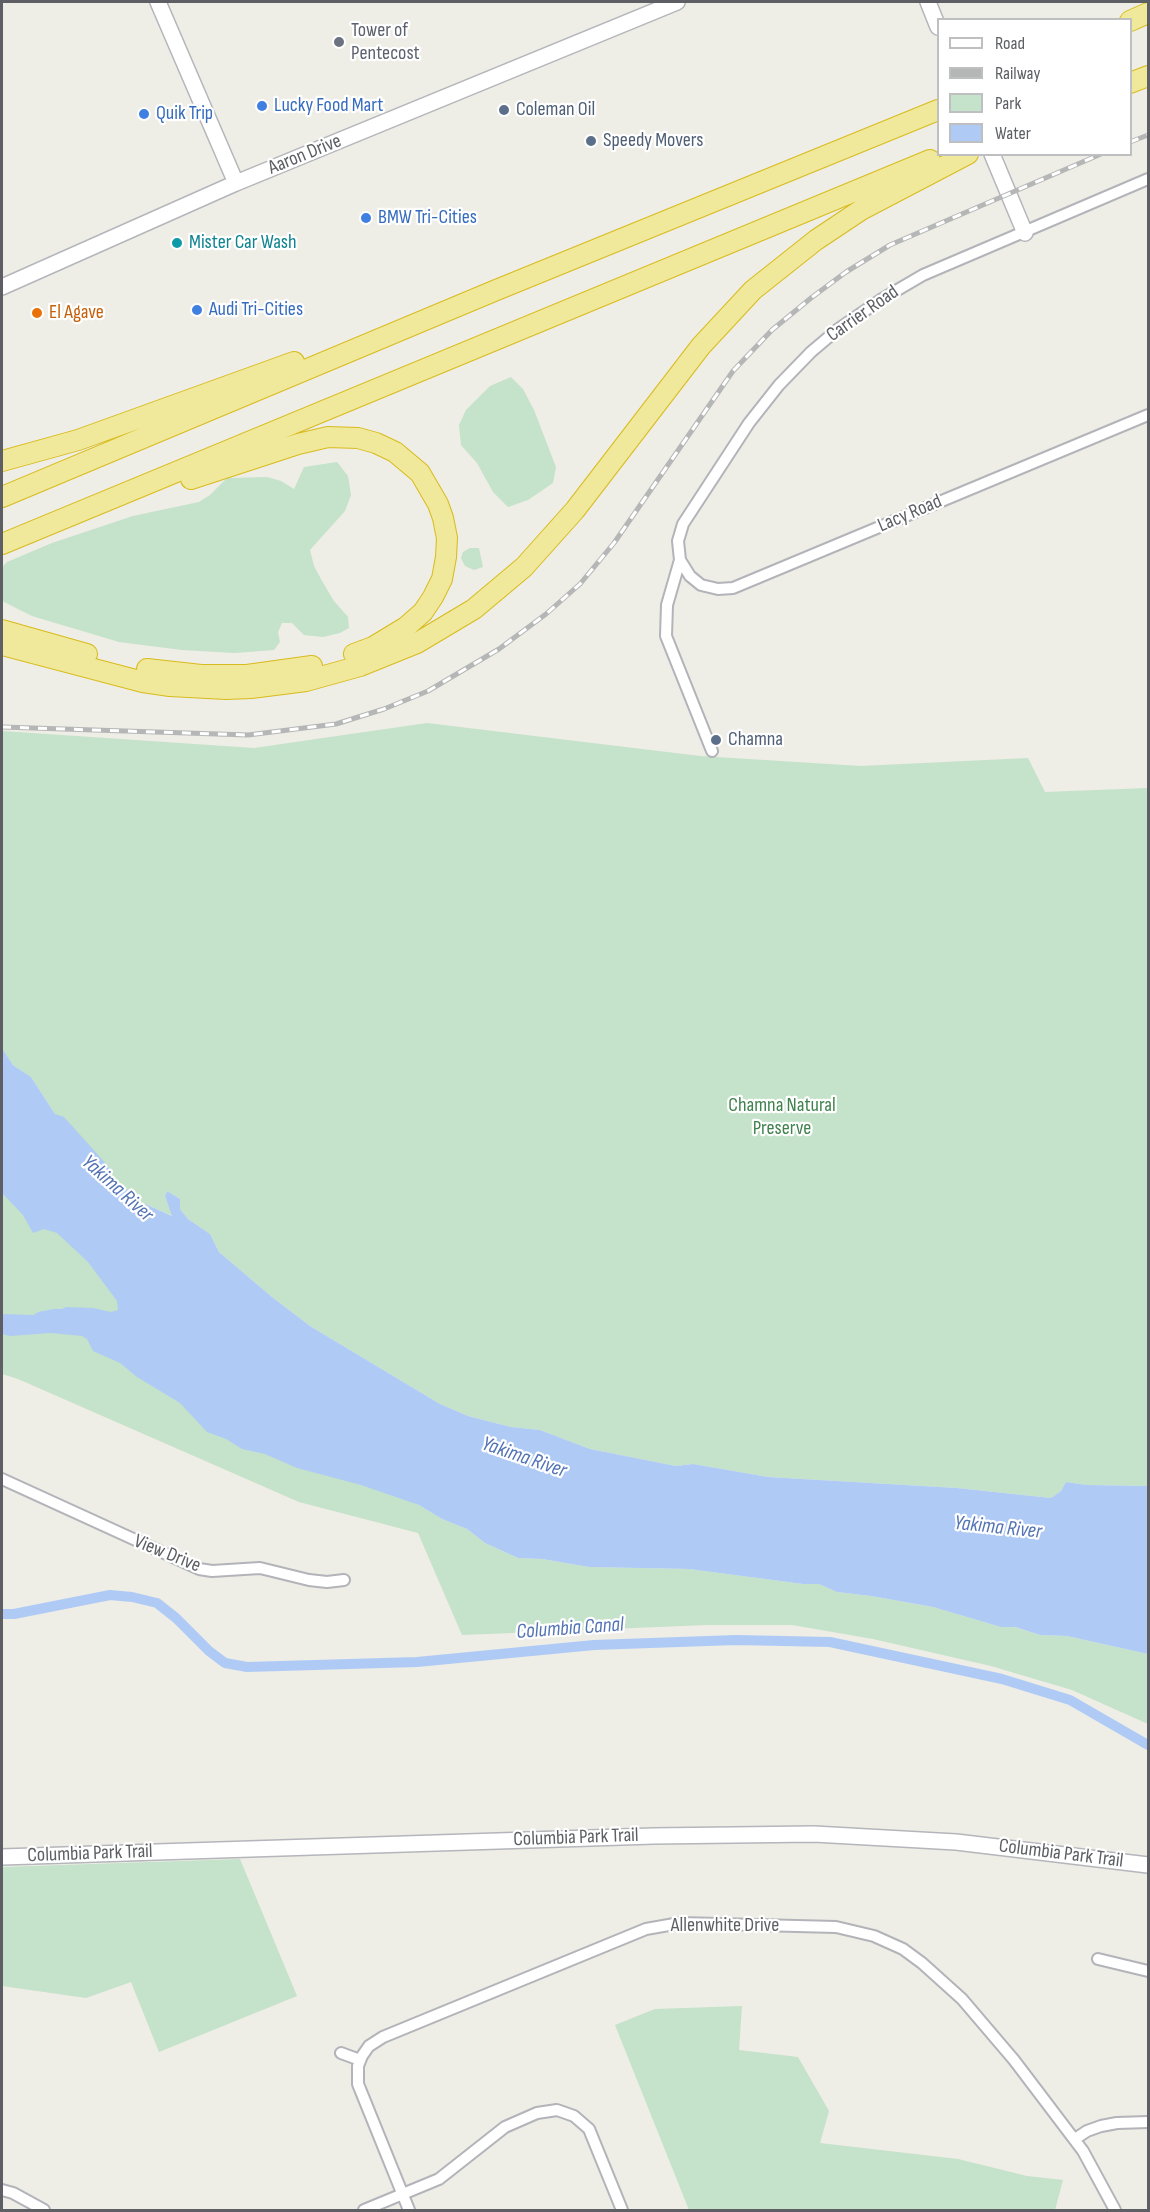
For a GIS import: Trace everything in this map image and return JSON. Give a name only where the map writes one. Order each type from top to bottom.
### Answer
[{"type":"highway","points":[[1132,21],[1149,13]]},
{"type":"highway","points":[[1132,32],[1149,24]]},
{"type":"highway","points":[[1132,83],[1149,76]]},
{"type":"highway","points":[[2,497],[494,291],[937,111]]},
{"type":"highway","points":[[2,544],[940,156]]},
{"type":"highway","points":[[2,645],[143,682],[226,689],[306,681],[369,663],[417,643],[474,609],[524,567],[574,510],[701,346],[753,290],[816,240],[861,210],[964,156]]},
{"type":"highway","points":[[2,461],[78,440],[494,291]]},
{"type":"highway","points":[[2,630],[115,662],[162,672],[247,675],[292,670],[321,664],[373,647],[406,627],[423,612],[433,597],[442,579],[446,557],[447,538],[441,511],[420,473],[395,452],[358,438],[328,438],[306,442],[180,483],[91,508]]},
{"type":"main road","points":[[158,2],[236,183]]},
{"type":"main road","name":"Aaron Drive","points":[[2,287],[236,183],[677,2]]},
{"type":"main road","points":[[927,2],[937,23]]},
{"type":"main road","points":[[993,156],[1025,233]]},
{"type":"main road","name":"Columbia Park Trail","points":[[2,1857],[653,1836],[814,1834],[956,1842],[1149,1865]]},
{"type":"street","name":"Carrier Road","points":[[712,751],[666,636],[667,605],[680,560],[679,534],[687,518],[761,407],[811,352],[851,320],[895,290],[939,268],[1149,180]]},
{"type":"street","name":"Lacy Road","points":[[680,560],[690,576],[701,585],[718,589],[733,588],[1149,415]]},
{"type":"street","name":"View Drive","points":[[2,1479],[200,1569],[212,1571],[260,1568],[309,1580],[327,1582],[344,1580]]},
{"type":"street","name":"Allenwhite Drive","points":[[360,2060],[369,2046],[383,2037],[657,1926],[680,1923],[836,1927],[888,1941],[929,1969],[980,2018],[1075,2139],[1095,2170],[1115,2211]]},
{"type":"street","points":[[1098,1959],[1149,1971]]},
{"type":"street","points":[[341,2052],[360,2060],[357,2078],[360,2092],[409,2211]]},
{"type":"street","points":[[364,2211],[439,2179],[500,2130],[510,2125],[544,2111],[571,2109],[589,2129],[620,2210]]},
{"type":"street","points":[[1075,2139],[1101,2126],[1118,2122],[1149,2122]]},
{"type":"street","points":[[2,2190],[13,2193],[44,2211]]},
{"type":"green space","points":[[511,377],[523,389],[534,410],[556,467],[553,483],[528,500],[508,507],[493,492],[477,463],[461,445],[459,425],[466,410],[490,386]]},
{"type":"green space","points":[[337,462],[348,476],[351,495],[345,511],[310,550],[314,566],[322,581],[334,601],[348,617],[349,628],[340,633],[323,637],[304,635],[292,623],[282,623],[278,632],[280,642],[274,650],[235,653],[182,650],[119,642],[32,616],[2,601],[2,567],[7,562],[52,543],[133,516],[199,502],[210,495],[227,478],[267,477],[281,481],[294,489],[304,467]]},
{"type":"green space","points":[[470,548],[479,548],[483,567],[474,570],[465,566],[461,558],[463,552]]},
{"type":"green space","name":"Chamna Natural Preserve","points":[[427,723],[700,756],[861,766],[1028,758],[1045,792],[1148,788],[1148,1486],[1087,1485],[1066,1482],[1061,1491],[1051,1498],[957,1488],[768,1477],[693,1464],[676,1466],[590,1449],[540,1430],[511,1427],[468,1416],[440,1404],[310,1326],[219,1252],[210,1234],[188,1219],[180,1209],[180,1199],[167,1191],[165,1196],[173,1216],[143,1203],[114,1179],[108,1166],[55,1114],[31,1077],[13,1065],[2,1048],[2,731],[254,748]]},
{"type":"green space","points":[[2,1159],[404,1499],[467,1529],[485,1543],[518,1558],[542,1559],[589,1567],[689,1569],[803,1584],[819,1584],[837,1592],[933,1607],[1001,1627],[1014,1627],[1040,1635],[1067,1636],[1148,1654],[1148,1724],[1072,1690],[991,1666],[873,1639],[792,1625],[707,1625],[462,1635],[418,1533],[299,1502],[2,1374]]},
{"type":"green space","points":[[240,1859],[297,1996],[159,2052],[131,1982],[86,1998],[2,1986],[2,1867]]},
{"type":"green space","points":[[742,2006],[739,2050],[798,2057],[829,2111],[820,2143],[958,2159],[1027,2176],[1063,2180],[1055,2210],[689,2210],[615,2025],[655,2009]]},
{"type":"water","name":"Yakima River","points":[[2,1048],[13,1065],[31,1077],[55,1114],[64,1117],[108,1166],[114,1179],[143,1203],[172,1216],[165,1196],[167,1191],[180,1199],[180,1209],[188,1219],[210,1234],[219,1252],[310,1326],[440,1404],[468,1416],[511,1427],[540,1430],[590,1449],[676,1466],[693,1464],[768,1477],[957,1488],[1051,1498],[1061,1491],[1066,1482],[1087,1485],[1148,1486],[1148,1654],[1067,1636],[1040,1635],[1015,1627],[1001,1627],[933,1607],[837,1592],[819,1584],[803,1584],[689,1569],[589,1567],[542,1559],[518,1558],[485,1543],[467,1529],[442,1519],[419,1505],[361,1485],[297,1468],[265,1454],[242,1449],[226,1439],[207,1432],[180,1403],[137,1377],[120,1363],[93,1351],[87,1339],[82,1336],[51,1333],[10,1336],[2,1334],[2,1314],[34,1315],[38,1312],[66,1307],[93,1308],[111,1312],[118,1310],[117,1301],[88,1262],[57,1233],[44,1229],[33,1233],[23,1215],[2,1193]]},
{"type":"waterway","name":"Columbia Canal","points":[[2,1614],[14,1614],[110,1595],[132,1597],[157,1603],[225,1663],[247,1667],[417,1662],[594,1645],[736,1640],[830,1642],[1002,1679],[1070,1700],[1148,1745]]},
{"type":"railway","points":[[1132,141],[1148,135]]},
{"type":"railway","points":[[2,727],[248,735],[336,724],[384,709],[428,691],[499,649],[546,614],[580,584],[614,543],[733,371],[772,330],[811,298],[846,272],[890,245],[1096,156]]},
{"type":"place","name":"Tower of Pentecost","points":[[339,42]]},
{"type":"place","name":"Lucky Food Mart","points":[[262,106]]},
{"type":"place","name":"Coleman Oil","points":[[504,110]]},
{"type":"place","name":"Quik Trip","points":[[144,114]]},
{"type":"place","name":"Speedy Movers","points":[[591,141]]},
{"type":"place","name":"BMW Tri-Cities","points":[[366,218]]},
{"type":"place","name":"Mister Car Wash","points":[[177,243]]},
{"type":"place","name":"Audi Tri-Cities","points":[[197,310]]},
{"type":"place","name":"El Agave","points":[[37,313]]},
{"type":"place","name":"Chamna","points":[[716,740]]}]
